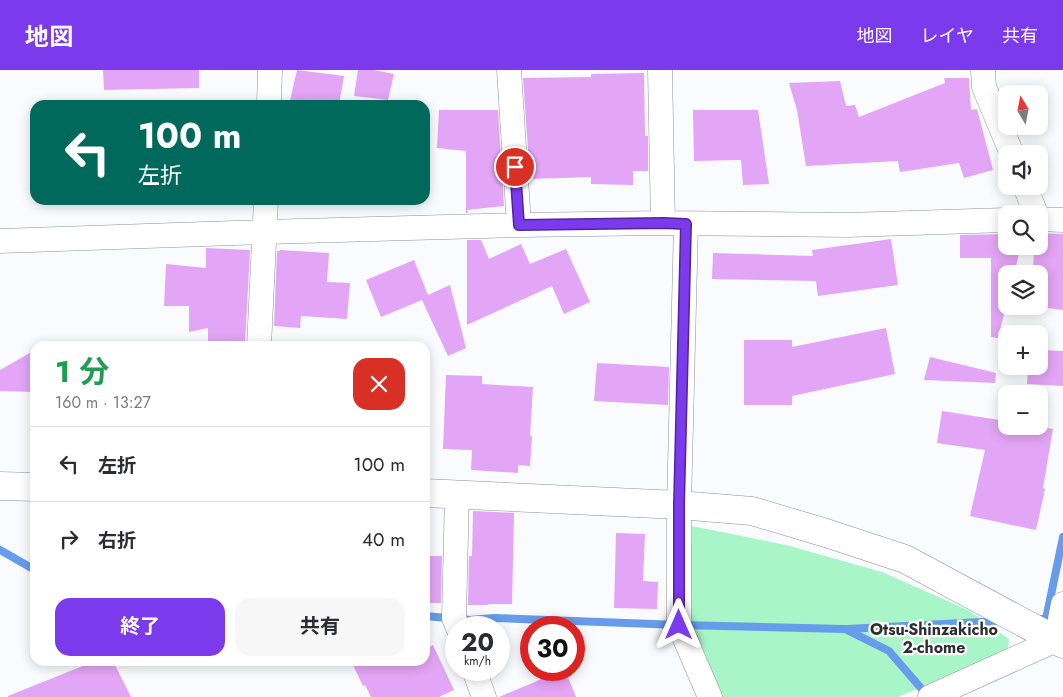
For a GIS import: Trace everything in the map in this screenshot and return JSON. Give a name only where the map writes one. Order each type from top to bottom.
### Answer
[{"type":"street","points":[[269,100],[270,70]]},
{"type":"street","points":[[509,70],[519,225]]},
{"type":"street","points":[[660,70],[674,223],[679,625],[710,697]]},
{"type":"street","points":[[983,70],[984,87],[1008,145]]},
{"type":"street","points":[[259,341],[266,205]]},
{"type":"street","points":[[0,241],[519,225],[674,223],[848,225],[998,220]]},
{"type":"street","points":[[1048,220],[1063,220]]},
{"type":"street","points":[[0,486],[30,487]]},
{"type":"street","points":[[430,493],[679,505],[752,511],[905,559],[1059,642]]},
{"type":"street","points":[[454,616],[457,494]]},
{"type":"street","points":[[1059,642],[1063,604]]},
{"type":"street","points":[[930,697],[1059,642]]},
{"type":"street","points":[[478,681],[484,697]]},
{"type":"green space","points":[[692,526],[786,545],[882,572],[968,610],[1009,639],[1008,650],[898,697],[717,697],[688,625]]},
{"type":"building","points":[[103,70],[199,70],[199,88],[104,90]]},
{"type":"building","points":[[297,70],[344,76],[340,100],[290,100]]},
{"type":"building","points":[[358,70],[374,70],[394,74],[388,100],[354,96]]},
{"type":"building","points":[[644,73],[645,136],[648,136],[648,171],[633,171],[633,185],[591,184],[591,177],[530,179],[523,78],[591,77],[591,74]]},
{"type":"building","points":[[944,78],[969,78],[971,110],[977,109],[993,170],[964,178],[959,163],[900,172],[898,161],[806,166],[797,110],[789,83],[840,81],[846,106],[855,105],[859,117],[945,83]]},
{"type":"building","points":[[439,110],[498,110],[504,206],[467,210],[468,213],[466,213],[466,151],[437,148]]},
{"type":"building","points":[[693,110],[758,110],[769,184],[743,185],[741,160],[694,161]]},
{"type":"building","points":[[1048,233],[1063,234],[1063,310],[1048,308],[1048,265],[1033,265],[1034,255],[1048,255]]},
{"type":"building","points":[[998,234],[998,255],[1019,255],[1016,265],[998,265],[998,315],[1004,315],[1001,325],[998,325],[998,338],[991,337],[991,258],[960,258],[960,235]]},
{"type":"building","points":[[891,239],[898,285],[818,296],[816,281],[712,279],[713,253],[813,256],[812,250]]},
{"type":"building","points":[[467,240],[481,240],[489,259],[521,244],[530,264],[566,249],[590,302],[564,314],[552,286],[467,325]]},
{"type":"building","points":[[206,248],[250,250],[245,341],[208,341],[208,328],[189,332],[189,306],[164,306],[166,264],[206,268]]},
{"type":"building","points":[[277,251],[329,253],[327,282],[350,283],[347,319],[301,316],[300,328],[274,326]]},
{"type":"building","points":[[414,260],[428,295],[450,285],[466,348],[448,356],[422,300],[381,317],[366,280]]},
{"type":"building","points":[[886,328],[895,374],[792,396],[792,405],[744,405],[744,340],[792,340],[792,347]]},
{"type":"building","points":[[1048,350],[1063,351],[1063,386],[1027,384],[1028,375],[1048,375]]},
{"type":"building","points":[[30,353],[30,392],[0,391],[0,370]]},
{"type":"building","points":[[930,357],[996,373],[995,383],[924,380]]},
{"type":"building","points":[[597,363],[669,367],[668,405],[594,401]]},
{"type":"building","points":[[446,375],[482,376],[482,384],[533,387],[530,466],[518,465],[518,473],[471,470],[472,450],[443,449]]},
{"type":"building","points":[[942,411],[998,420],[998,435],[1048,435],[1048,428],[1053,429],[1043,488],[1045,489],[1036,530],[970,516],[985,450],[937,443]]},
{"type":"building","points":[[473,511],[514,513],[512,604],[468,605],[469,556],[472,556]]},
{"type":"building","points":[[616,533],[645,534],[643,581],[658,582],[657,609],[614,608]]},
{"type":"building","points":[[430,556],[442,556],[441,603],[430,603]]},
{"type":"building","points":[[433,645],[445,671],[445,681],[450,681],[454,690],[439,697],[371,697],[365,685],[363,686],[353,666],[430,666],[430,646]]},
{"type":"building","points":[[83,666],[116,666],[131,697],[8,697]]},
{"type":"building","points":[[537,681],[569,681],[576,697],[499,697]]},
{"type":"waterway","points":[[1037,619],[1046,619],[1063,537]]},
{"type":"waterway","points":[[0,550],[30,567]]},
{"type":"waterway","points":[[430,616],[470,620],[494,618],[845,629],[889,651],[927,695]]},
{"type":"waterway","points":[[847,629],[1001,621]]},
{"type":"district","name":"Otsu-Shinzakicho 2-chome","points":[[934,638]]},
{"type":"route","points":[[515,167],[519,225],[686,224],[679,505],[679,625]]}]
